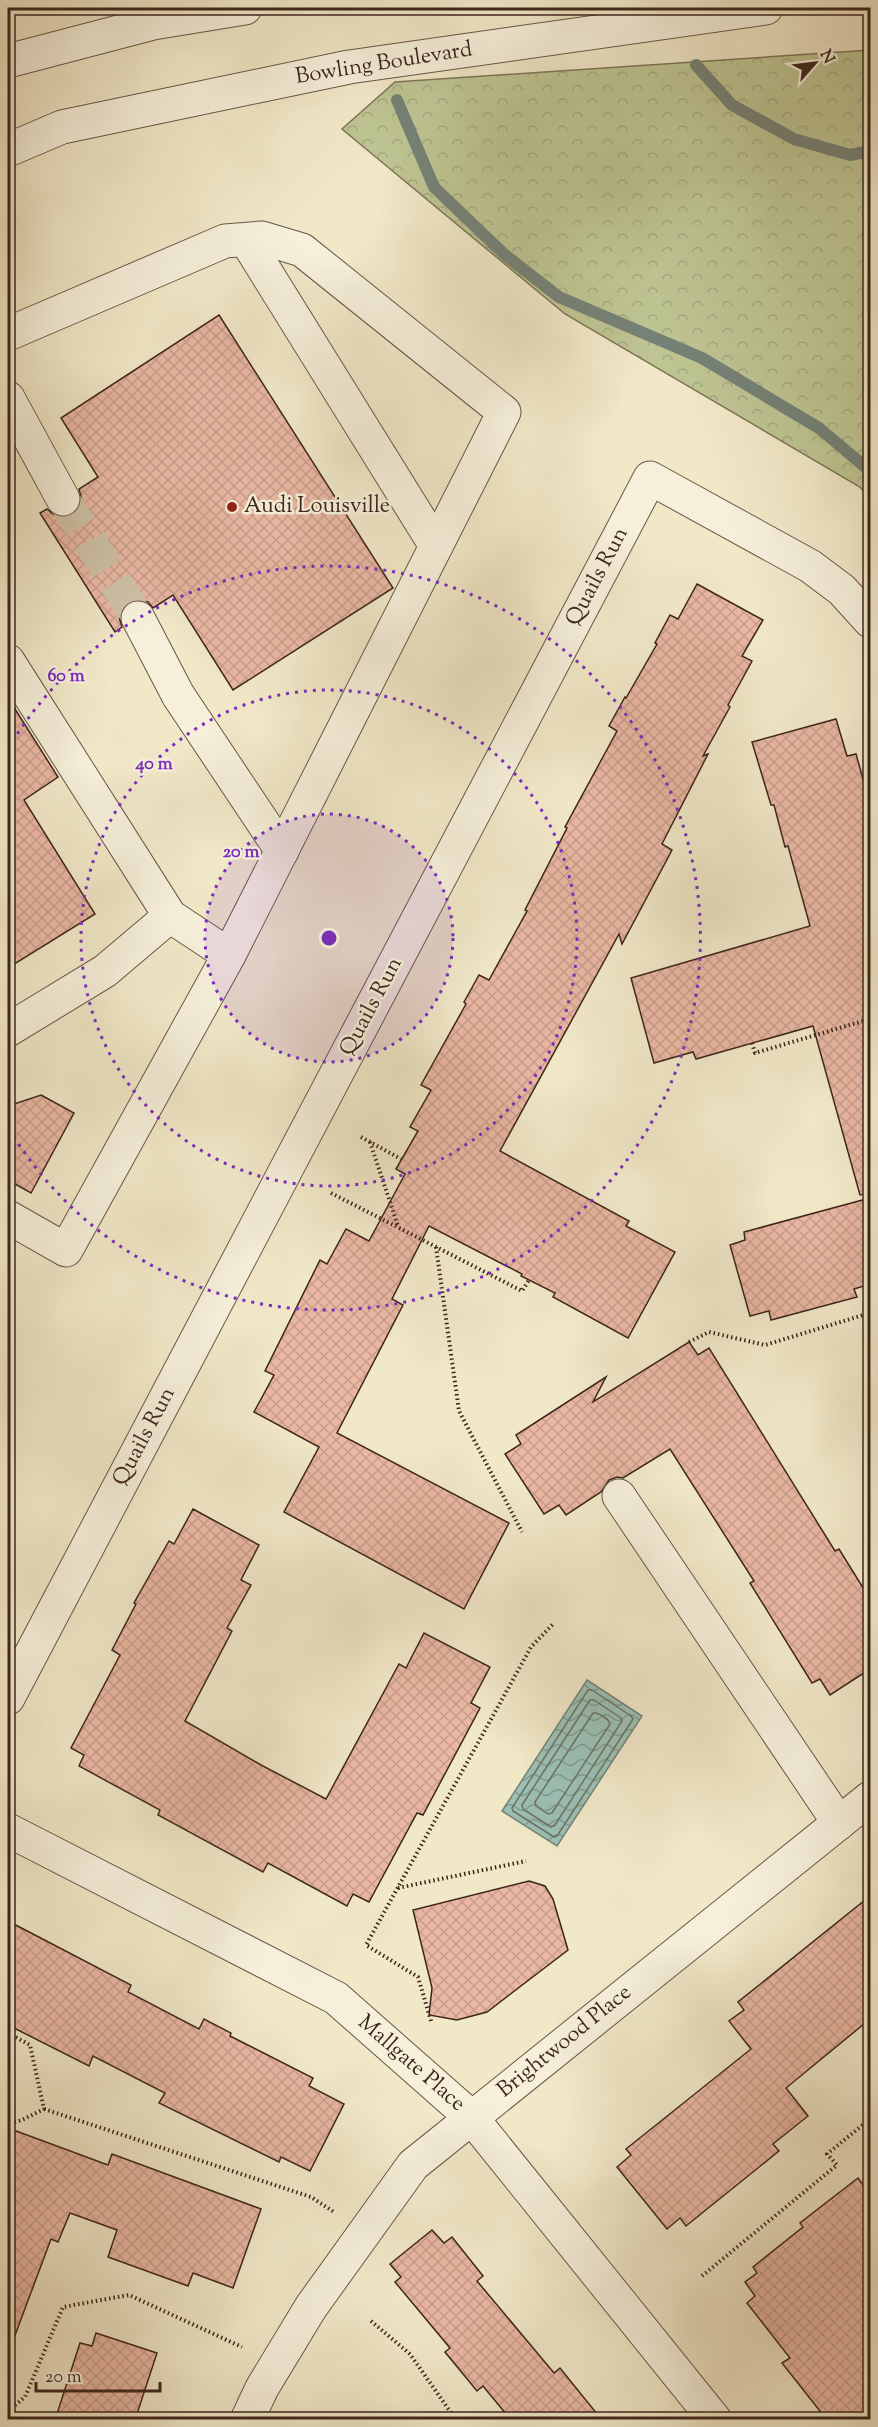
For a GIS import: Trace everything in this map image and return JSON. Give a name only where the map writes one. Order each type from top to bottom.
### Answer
[{"type":"street","points":[[8,61],[153,23],[245,8]]},
{"type":"street","name":"Bowling Boulevard","points":[[8,150],[62,127],[350,67],[766,8]]},
{"type":"street","points":[[8,334],[225,241],[262,238],[302,250],[504,412],[229,955],[66,1250],[8,1217]]},
{"type":"street","points":[[246,240],[436,546]]},
{"type":"street","points":[[8,398],[63,499]]},
{"type":"street","name":"Quails Run","points":[[8,1698],[650,478],[810,566],[842,590],[870,621]]},
{"type":"street","points":[[138,618],[178,694],[282,851]]},
{"type":"street","points":[[8,661],[170,916],[229,955]]},
{"type":"street","points":[[8,1030],[105,971],[170,916]]},
{"type":"street","points":[[619,1496],[839,1823]]},
{"type":"street","name":"Brightwood Place","points":[[247,2420],[262,2388],[311,2307],[413,2165],[870,1798]]},
{"type":"street","name":"Mallgate Place","points":[[8,1830],[336,1998],[471,2117],[715,2420]]},
{"type":"path","points":[[752,1043],[755,1053],[870,1019]]},
{"type":"path","points":[[361,1137],[401,1159]]},
{"type":"path","points":[[370,1142],[398,1228]]},
{"type":"path","points":[[331,1193],[522,1291],[529,1280]]},
{"type":"path","points":[[436,1247],[459,1411],[522,1532]]},
{"type":"path","points":[[689,1342],[709,1332],[765,1345],[870,1313]]},
{"type":"path","points":[[431,2021],[418,1977],[366,1945],[531,1647],[554,1623]]},
{"type":"path","points":[[398,1888],[526,1861]]},
{"type":"path","points":[[8,2033],[30,2045],[45,2109]]},
{"type":"path","points":[[8,2124],[45,2109],[311,2197],[364,2233]]},
{"type":"path","points":[[702,2276],[837,2165],[827,2154],[870,2119]]},
{"type":"path","points":[[8,2410],[25,2397],[63,2307],[129,2295],[277,2363]]},
{"type":"path","points":[[371,2321],[410,2354],[456,2420]]},
{"type":"green space","points":[[870,50],[870,499],[860,487],[565,314],[342,129],[395,82]]},
{"type":"water","points":[[587,1680],[642,1716],[557,1846],[502,1811]]},
{"type":"building","points":[[219,315],[393,588],[233,690],[173,595],[153,608],[148,602],[139,599],[129,602],[123,607],[119,617],[122,627],[115,632],[40,513],[47,509],[62,518],[72,515],[79,509],[82,500],[79,489],[98,477],[61,418]]},
{"type":"building","points":[[697,584],[763,620],[742,656],[752,661],[728,705],[730,707],[703,756],[708,754],[662,844],[672,850],[622,944],[619,934],[500,1151],[629,1221],[626,1226],[675,1252],[628,1338],[553,1297],[555,1293],[521,1276],[522,1274],[429,1226],[392,1299],[403,1305],[337,1433],[509,1523],[464,1609],[284,1512],[319,1447],[254,1412],[274,1375],[265,1371],[320,1260],[327,1264],[346,1229],[369,1241],[405,1174],[396,1169],[418,1131],[410,1127],[431,1090],[421,1085],[466,1004],[464,1002],[479,975],[489,980],[527,911],[525,910],[567,828],[565,827],[617,731],[609,726],[657,644],[655,643],[670,615],[678,619]]},
{"type":"building","points":[[8,698],[58,777],[24,800],[95,914],[8,968]]},
{"type":"building","points":[[836,719],[847,756],[856,754],[870,804],[870,1193],[860,1195],[813,1026],[696,1059],[693,1052],[654,1063],[631,978],[810,926],[788,846],[785,847],[774,805],[771,805],[752,742]]},
{"type":"building","points":[[41,1095],[74,1113],[31,1193],[8,1180],[8,1106]]},
{"type":"building","points":[[870,1198],[870,1284],[854,1289],[857,1297],[771,1320],[769,1311],[750,1316],[730,1245],[745,1240],[744,1232]]},
{"type":"building","points":[[689,1342],[698,1355],[709,1348],[835,1551],[839,1549],[870,1599],[870,1669],[830,1695],[820,1679],[812,1683],[750,1583],[754,1581],[670,1449],[623,1478],[617,1477],[609,1480],[601,1492],[566,1515],[559,1505],[544,1514],[505,1454],[521,1444],[516,1435],[606,1377],[593,1402]]},
{"type":"building","points":[[193,1509],[259,1545],[241,1580],[251,1585],[227,1628],[232,1631],[185,1721],[261,1765],[326,1799],[399,1664],[406,1668],[424,1633],[490,1667],[471,1703],[480,1708],[423,1815],[417,1813],[369,1902],[353,1894],[347,1906],[268,1863],[263,1872],[158,1815],[160,1810],[79,1766],[84,1755],[71,1748],[120,1655],[112,1650],[136,1604],[134,1603],[169,1541],[174,1544]]},
{"type":"building","points":[[529,1881],[545,1886],[553,1899],[568,1950],[487,2012],[457,2020],[429,2015],[432,1988],[413,1910]]},
{"type":"building","points":[[870,1896],[870,2019],[786,2088],[808,2116],[773,2144],[779,2151],[686,2226],[680,2218],[667,2229],[617,2167],[631,2155],[626,2149],[751,2049],[729,2021],[744,2010],[738,2002]]},
{"type":"building","points":[[8,1921],[131,1985],[128,1992],[199,2029],[204,2019],[231,2033],[230,2036],[313,2078],[309,2086],[344,2104],[310,2171],[281,2157],[279,2162],[159,2103],[165,2093],[93,2056],[89,2066],[8,2025]]},
{"type":"building","points":[[8,2128],[108,2165],[112,2154],[261,2209],[233,2288],[193,2273],[188,2286],[108,2257],[117,2230],[70,2213],[58,2242],[51,2239],[11,2346],[8,2345]]},
{"type":"building","points":[[858,2178],[870,2195],[870,2420],[827,2420],[782,2363],[790,2358],[747,2303],[755,2296],[745,2282],[757,2273],[753,2267],[803,2227],[800,2223]]},
{"type":"building","points":[[432,2230],[444,2243],[452,2237],[483,2276],[477,2281],[554,2373],[560,2368],[602,2420],[511,2420],[483,2386],[477,2391],[445,2352],[450,2348],[395,2282],[401,2277],[390,2264]]},
{"type":"building","points":[[96,2333],[157,2353],[135,2420],[55,2420],[80,2343],[92,2346]]},
{"type":"waterway","points":[[696,65],[732,105],[794,139],[850,155],[870,151]]},
{"type":"waterway","points":[[397,100],[434,187],[505,255],[559,297],[702,358],[819,428],[870,471]]},
{"type":"tunnel","points":[[63,499],[138,618]]},
{"type":"place","name":"Audi Louisville","points":[[232,507]]}]
